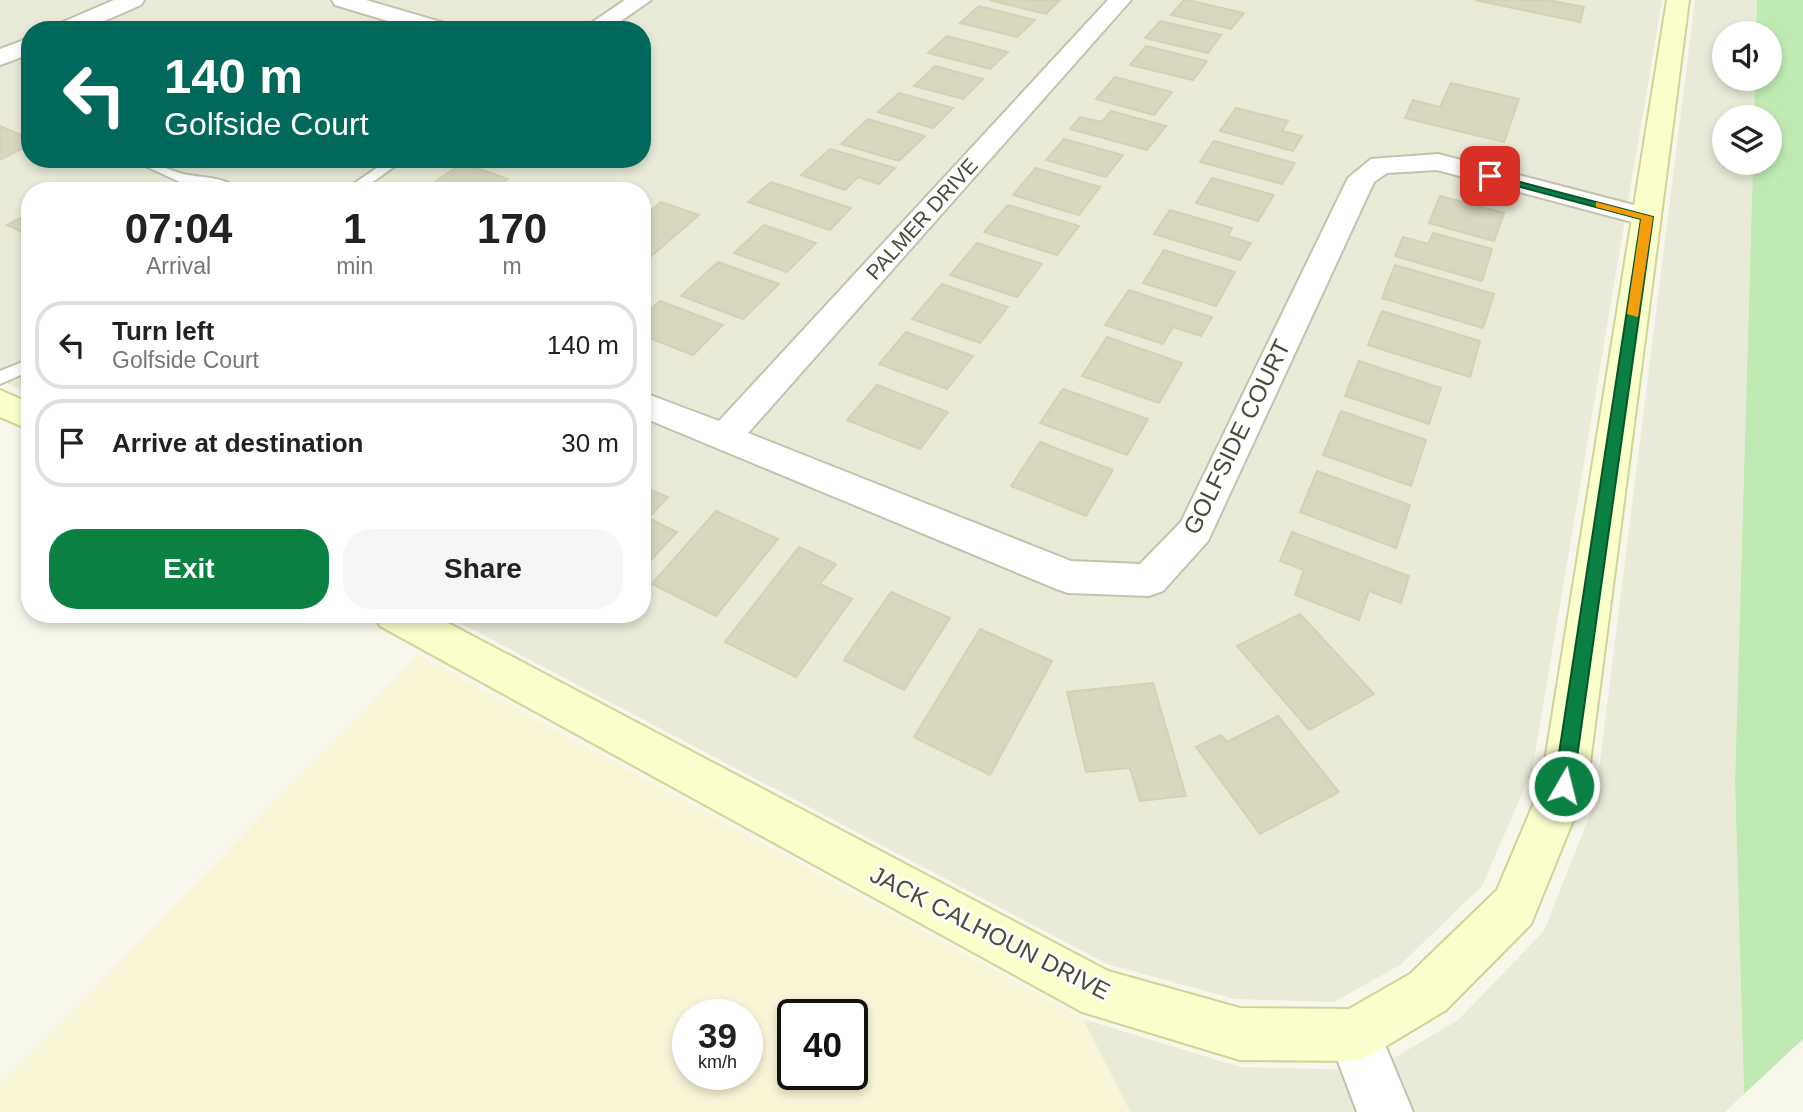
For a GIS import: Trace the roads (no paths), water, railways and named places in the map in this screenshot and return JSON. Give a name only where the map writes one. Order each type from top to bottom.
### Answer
[{"type":"street","points":[[85,21],[133,0]]},
{"type":"street","points":[[342,0],[413,21]]},
{"type":"street","points":[[606,21],[640,0]]},
{"type":"street","name":"PALMER DRIVE","points":[[724,438],[1120,0]]},
{"type":"street","points":[[1385,1112],[1354,1035],[1428,992],[1514,907],[1564,786],[1678,0]]},
{"type":"street","points":[[0,58],[21,49]]},
{"type":"street","name":"GOLFSIDE COURT","points":[[651,408],[1068,577],[1149,580],[1195,531],[1362,178],[1380,165],[1438,162],[1647,217]]},
{"type":"street","points":[[0,402],[21,413]]},
{"type":"street","name":"JACK CALHOUN DRIVE","points":[[411,623],[1100,994],[1240,1034],[1354,1035]]},
{"type":"lane","points":[[158,168],[184,179],[214,182]]},
{"type":"lane","points":[[364,182],[385,168]]},
{"type":"lane","points":[[0,379],[21,368]]}]
